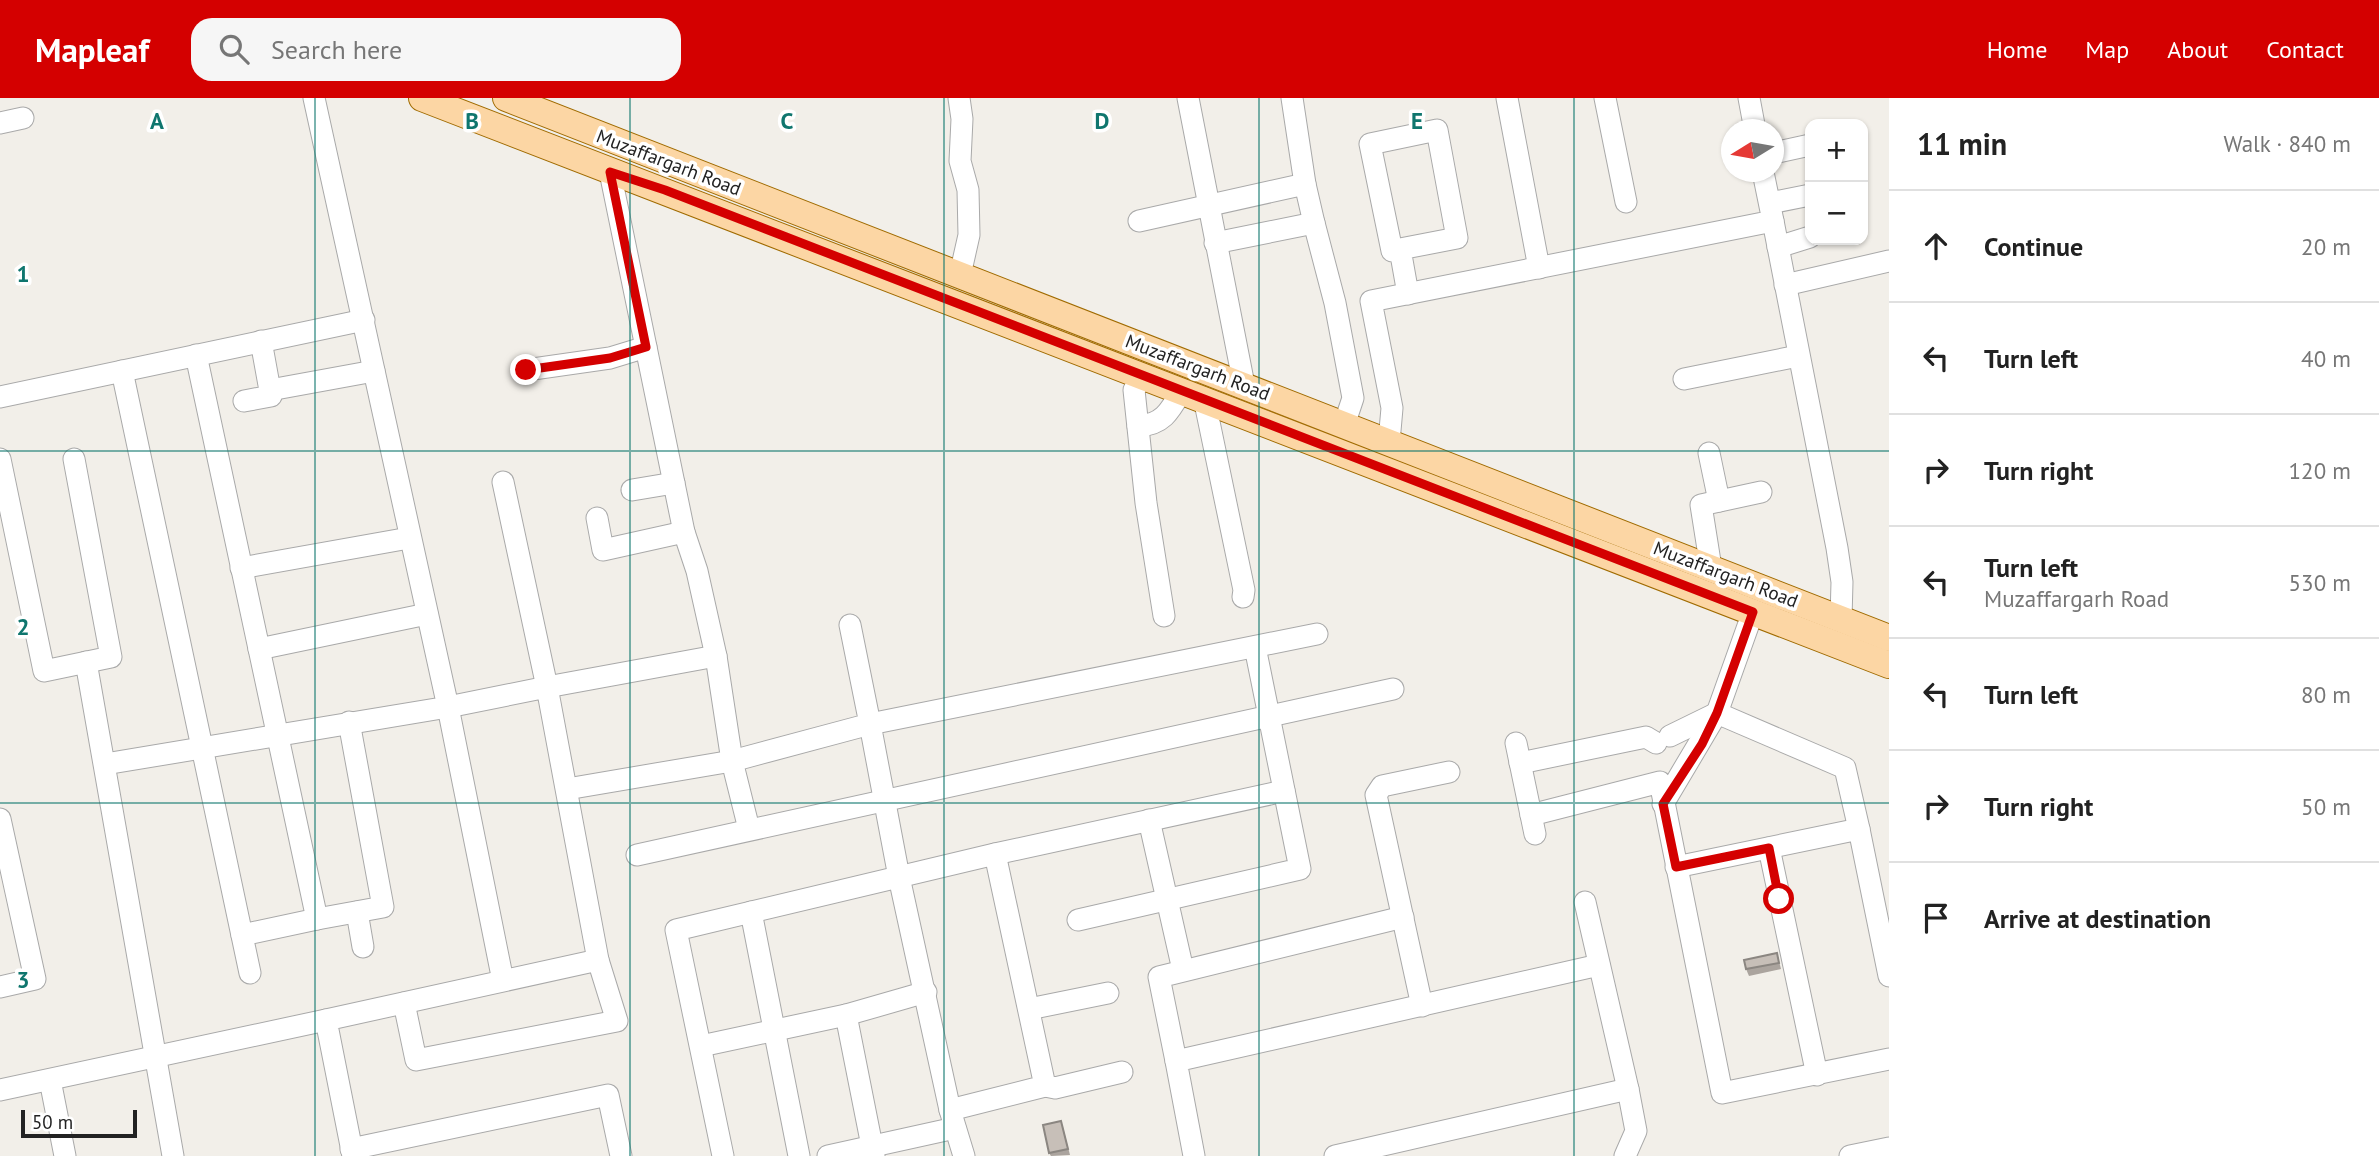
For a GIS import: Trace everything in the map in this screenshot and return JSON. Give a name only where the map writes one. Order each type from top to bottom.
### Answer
[{"type":"main road","name":"Muzaffargarh Road","points":[[422,98],[1889,665]]},
{"type":"main road","name":"Muzaffargarh Road","points":[[506,98],[1889,638]]},
{"type":"street","points":[[313,98],[448,707],[503,981]]},
{"type":"street","points":[[959,98],[962,119],[960,161],[969,201],[969,235],[960,275]]},
{"type":"street","points":[[1188,98],[1244,385]]},
{"type":"street","points":[[1292,98],[1305,184],[1335,303],[1353,398],[1345,425]]},
{"type":"street","points":[[1507,98],[1539,268]]},
{"type":"street","points":[[1605,98],[1626,202]]},
{"type":"street","points":[[1749,98],[1753,119]]},
{"type":"street","points":[[0,123],[23,118]]},
{"type":"street","points":[[1437,130],[1457,238],[1400,250],[1392,251],[1370,144],[1437,130]]},
{"type":"street","points":[[1784,151],[1805,146]]},
{"type":"street","points":[[610,172],[684,532],[697,571],[716,656],[732,761],[749,829]]},
{"type":"street","points":[[1765,182],[1837,548],[1842,582],[1841,619]]},
{"type":"street","points":[[1139,221],[1208,208],[1222,201],[1305,184]]},
{"type":"street","points":[[1389,442],[1392,408],[1371,301],[1539,268],[1772,212],[1805,197]]},
{"type":"street","points":[[1215,243],[1314,223]]},
{"type":"street","points":[[1778,247],[1805,239]]},
{"type":"street","points":[[1400,250],[1408,294]]},
{"type":"street","points":[[1785,285],[1889,261]]},
{"type":"street","points":[[0,397],[363,320]]},
{"type":"street","points":[[244,401],[271,396],[261,341]]},
{"type":"street","points":[[526,370],[610,358],[646,347]]},
{"type":"street","points":[[196,355],[317,919]]},
{"type":"street","points":[[1684,379],[1798,356]]},
{"type":"street","points":[[122,371],[250,973]]},
{"type":"street","points":[[270,390],[374,371]]},
{"type":"street","points":[[1143,375],[1134,390],[1164,616]]},
{"type":"street","points":[[1138,426],[1154,425],[1193,394],[1244,590],[1243,597]]},
{"type":"street","points":[[1709,453],[1719,501]]},
{"type":"street","points":[[0,459],[6,517],[44,671],[111,657],[74,459]]},
{"type":"street","points":[[404,1003],[416,1060],[617,1021],[597,960],[547,687],[503,482]]},
{"type":"street","points":[[632,490],[674,483]]},
{"type":"street","points":[[1711,568],[1701,505],[1761,492]]},
{"type":"street","points":[[597,518],[603,550],[684,532]]},
{"type":"street","points":[[241,568],[409,537]]},
{"type":"street","points":[[1663,804],[1687,763],[1702,744],[1717,713],[1753,612]]},
{"type":"street","points":[[259,649],[427,614]]},
{"type":"street","points":[[849,625],[886,799],[899,877],[952,1119],[964,1156]]},
{"type":"street","points":[[567,789],[732,761],[870,724],[1317,634]]},
{"type":"street","points":[[1078,920],[1298,870],[1300,866],[1255,646]]},
{"type":"street","points":[[104,764],[278,733],[448,707],[716,656]]},
{"type":"street","points":[[86,662],[173,1156]]},
{"type":"street","points":[[637,855],[1393,689]]},
{"type":"street","points":[[1889,976],[1844,768],[1717,713],[1663,740],[1653,757],[1659,774],[1722,1093],[1889,1059]]},
{"type":"street","points":[[242,935],[383,907],[349,722]]},
{"type":"street","points":[[1646,737],[1683,740],[1687,763],[1673,773],[1659,774],[1533,825],[1518,753],[1646,737]]},
{"type":"street","points":[[1422,1006],[1377,790],[1382,786],[1449,772]]},
{"type":"street","points":[[723,1156],[676,930],[995,854],[1284,791]]},
{"type":"street","points":[[0,819],[35,979],[0,987]]},
{"type":"street","points":[[1149,820],[1183,970]]},
{"type":"street","points":[[1676,867],[1859,829]]},
{"type":"street","points":[[1769,848],[1817,1075]]},
{"type":"street","points":[[995,854],[1045,1086]]},
{"type":"street","points":[[1586,902],[1636,1131],[1625,1156]]},
{"type":"street","points":[[357,912],[363,947]]},
{"type":"street","points":[[751,912],[799,1156]]},
{"type":"street","points":[[1194,1156],[1158,981],[1164,974],[1403,917]]},
{"type":"street","points":[[0,1090],[597,960]]},
{"type":"street","points":[[1176,1061],[1599,965]]},
{"type":"street","points":[[701,1046],[846,1014],[926,992]]},
{"type":"street","points":[[1029,1009],[1108,993]]},
{"type":"street","points":[[846,1014],[873,1151]]},
{"type":"street","points":[[326,1020],[352,1152],[608,1095],[621,1156]]},
{"type":"street","points":[[828,1156],[873,1151],[1045,1086],[1055,1088],[1122,1072]]},
{"type":"street","points":[[50,1080],[65,1156]]},
{"type":"street","points":[[1335,1156],[1628,1089]]},
{"type":"street","points":[[1850,1156],[1889,1148]]},
{"type":"building","points":[[1777,953],[1779,963],[1746,969],[1744,960]]},
{"type":"building","points":[[1061,1121],[1068,1149],[1049,1153],[1043,1125]]},
{"type":"route","points":[[526,370],[610,358],[646,347],[610,172],[665,190],[1753,612],[1717,713],[1702,744],[1687,763],[1663,804],[1676,867],[1769,848],[1779,899]]}]
